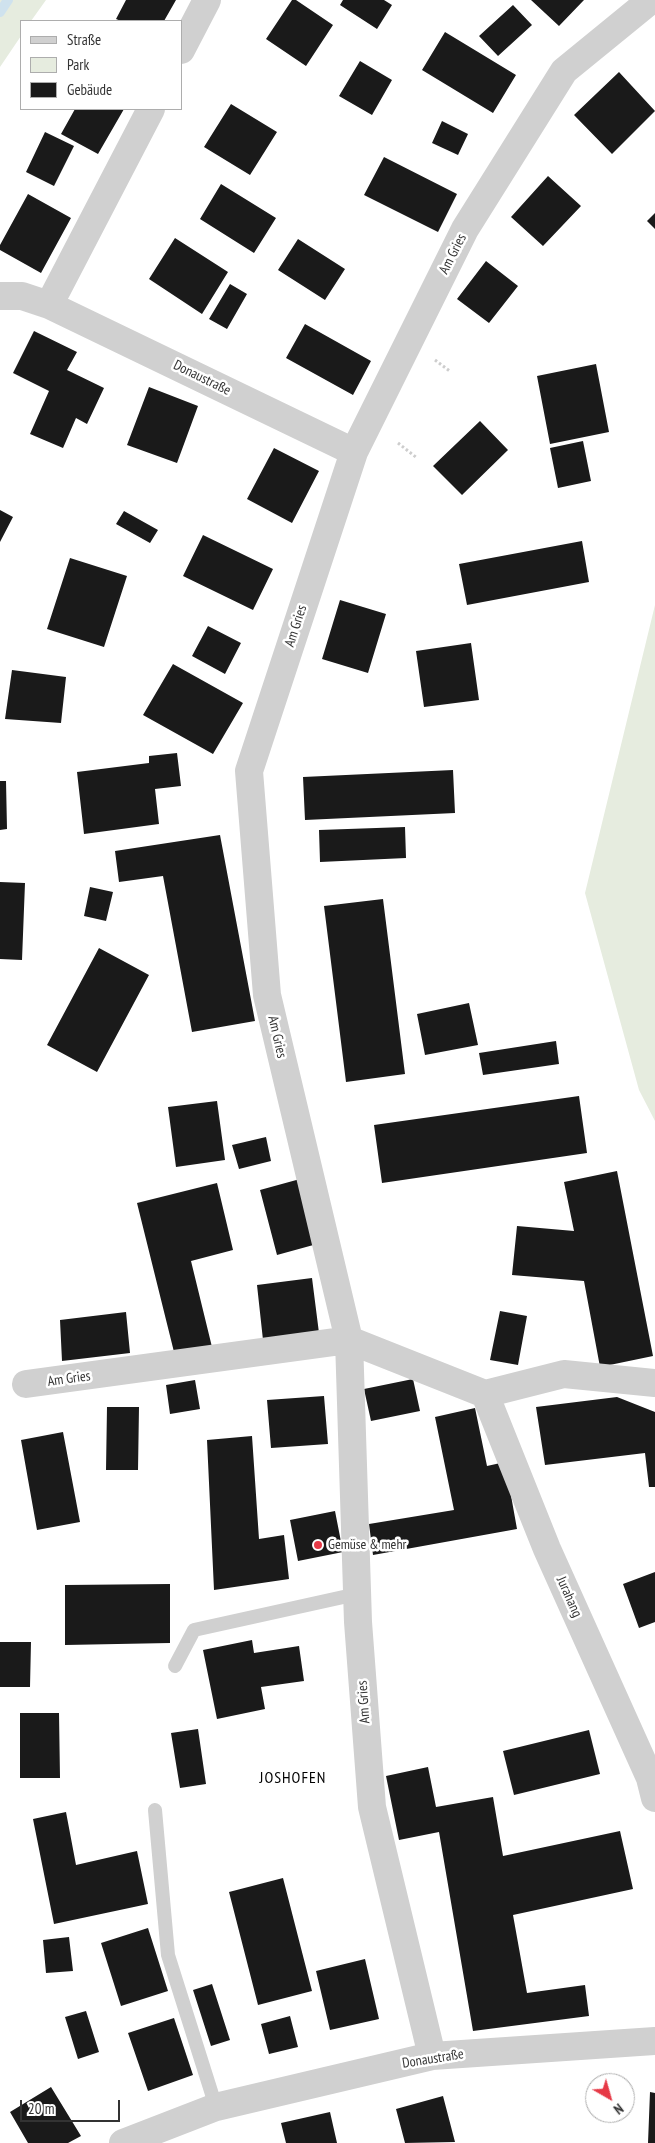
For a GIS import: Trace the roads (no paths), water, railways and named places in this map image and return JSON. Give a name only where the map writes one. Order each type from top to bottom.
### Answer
[{"type":"street","points":[[182,48],[206,0]]},
{"type":"street","name":"Am Gries","points":[[432,2056],[372,1807],[358,1594],[349,1340],[268,996],[249,771],[354,452],[465,229],[564,71],[651,0]]},
{"type":"street","points":[[49,305],[150,110]]},
{"type":"street","name":"Donaustraße","points":[[0,296],[22,296],[49,305],[354,452]]},
{"type":"street","points":[[349,1340],[485,1394],[564,1374],[655,1383]]},
{"type":"street","name":"Am Gries","points":[[26,1384],[349,1340]]},
{"type":"street","name":"Jurahang","points":[[485,1394],[547,1549],[650,1778],[655,1798]]},
{"type":"street","name":"Donaustraße","points":[[123,2143],[216,2106],[432,2056],[655,2041]]},
{"type":"lane","points":[[175,1666],[194,1630],[358,1594]]},
{"type":"lane","points":[[155,1810],[168,1955],[216,2106]]},
{"type":"waterway","points":[[0,12],[8,0]]},
{"type":"place","name":"Gemüse & mehr","points":[[318,1545]]},
{"type":"district","name":"JOSHOFEN","points":[[293,1778]]}]
